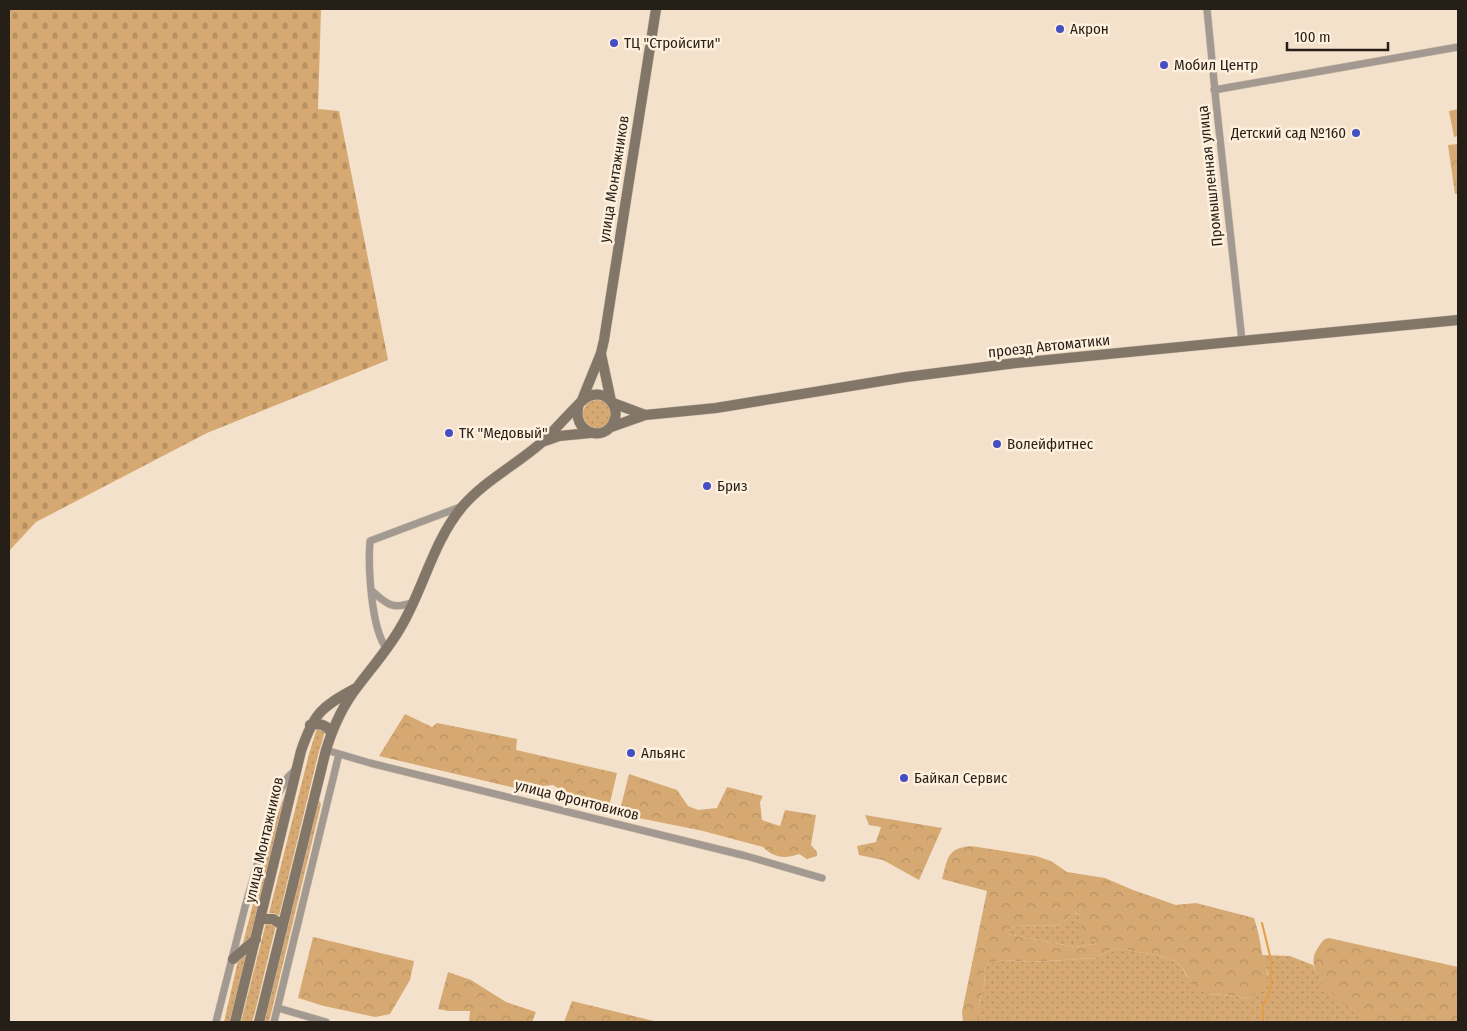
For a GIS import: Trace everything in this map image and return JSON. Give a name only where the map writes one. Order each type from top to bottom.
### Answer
[{"type":"main road","name":"улица Монтажников","points":[[259,1022],[317,783],[331,733],[338,718],[356,688],[387,649],[401,627],[451,522],[463,506],[488,483],[541,442],[580,403],[601,353],[608,321],[656,9]]},
{"type":"main road","name":"проезд Автоматики","points":[[611,427],[645,415],[716,408],[906,377],[1016,363],[1458,320]]},
{"type":"main road","name":"улица Монтажников","points":[[601,353],[612,402]]},
{"type":"main road","points":[[599,394],[612,402],[616,415],[611,427],[601,433],[590,433],[578,421],[577,412],[580,403],[593,395],[599,394]]},
{"type":"main road","name":"проезд Автоматики","points":[[612,402],[645,415]]},
{"type":"main road","name":"улица Монтажников","points":[[541,442],[559,436],[590,433]]},
{"type":"main road","name":"улица Монтажников","points":[[235,1022],[301,751],[310,725],[324,707],[356,688]]},
{"type":"main road","points":[[310,725],[318,723],[328,728],[331,733]]},
{"type":"main road","points":[[261,919],[273,919],[282,925]]},
{"type":"main road","points":[[233,959],[256,939]]},
{"type":"street","name":"Промышленная улица","points":[[1207,9],[1214,90],[1242,341]]},
{"type":"street","points":[[1214,90],[1458,46]]},
{"type":"street","points":[[387,649],[379,637],[371,590],[370,541],[463,506]]},
{"type":"street","points":[[371,590],[388,605],[402,607],[414,602]]},
{"type":"street","name":"улица Фронтовиков","points":[[326,750],[746,856],[822,878]]},
{"type":"street","points":[[274,1022],[340,754]]},
{"type":"street","points":[[216,1022],[276,798],[288,777],[297,768]]},
{"type":"street","points":[[317,783],[328,797]]},
{"type":"street","points":[[278,1008],[326,1022]]},
{"type":"green space","points":[[9,9],[321,9],[318,109],[339,111],[388,360],[207,433],[36,522],[9,551]]},
{"type":"green space","points":[[1458,109],[1458,136],[1454,137],[1449,111]]},
{"type":"green space","points":[[1458,144],[1458,194],[1455,194],[1448,145]]},
{"type":"green space","points":[[597,400],[607,404],[611,414],[607,424],[597,428],[587,424],[583,414],[587,404]]},
{"type":"green space","points":[[405,714],[432,727],[437,723],[517,739],[516,750],[617,773],[608,811],[571,802],[572,797],[553,785],[533,787],[532,792],[379,756]]},
{"type":"green space","points":[[317,728],[325,731],[279,916],[269,913]]},
{"type":"green space","points":[[629,774],[677,790],[688,806],[698,810],[717,808],[727,787],[763,796],[760,802],[762,820],[780,826],[785,810],[816,815],[811,845],[817,852],[817,856],[807,859],[799,854],[789,857],[780,856],[771,853],[763,847],[703,831],[619,814]]},
{"type":"green space","points":[[289,784],[250,941],[242,947],[273,826]]},
{"type":"green space","points":[[318,799],[321,804],[269,1022],[263,1022]]},
{"type":"green space","points":[[865,815],[942,828],[919,880],[883,860],[859,855],[857,846],[876,842],[881,827],[869,825]]},
{"type":"green space","points":[[971,846],[1036,856],[1051,861],[1067,872],[1105,878],[1176,905],[1196,903],[1254,918],[1267,969],[1266,980],[1258,991],[1248,999],[1237,996],[1207,994],[1194,988],[1182,967],[1176,961],[1156,955],[1115,948],[1095,958],[1031,962],[1003,960],[989,963],[985,968],[984,987],[978,1009],[978,1022],[963,1022],[962,1012],[987,891],[942,879],[950,855],[963,847]],"holes":[[[1073,913],[1079,914],[1081,917],[1081,934],[1083,938],[1095,940],[1094,944],[1075,947],[1008,934],[1006,932],[1022,926],[1051,926],[1066,920]]]},
{"type":"green space","points":[[1073,913],[1079,914],[1081,917],[1081,934],[1096,940],[1094,944],[1075,947],[1005,932],[1015,927],[1059,924]]},
{"type":"green space","points":[[269,922],[276,925],[255,1012],[252,1022],[241,1022],[266,923]]},
{"type":"green space","points":[[313,937],[414,961],[410,980],[390,1014],[375,1017],[324,1006],[298,998]]},
{"type":"green space","points":[[1329,938],[1458,967],[1458,1022],[1366,1022],[1329,991],[1316,971],[1313,961],[1316,951],[1323,941]]},
{"type":"green space","points":[[248,948],[230,1022],[224,1022],[239,956]]},
{"type":"green space","points":[[1115,948],[1156,955],[1176,961],[1182,967],[1187,977],[1207,994],[1237,996],[1248,999],[1268,974],[1262,955],[1290,956],[1313,965],[1322,982],[1366,1022],[978,1022],[978,1009],[984,987],[985,968],[989,963],[1003,960],[1031,962],[1095,958]]},
{"type":"green space","points":[[448,972],[471,980],[506,1002],[536,1012],[532,1022],[469,1022],[470,1011],[438,1009]]},
{"type":"green space","points":[[572,1001],[658,1022],[564,1022]]},
{"type":"waterway","points":[[1262,923],[1271,960],[1271,988],[1263,1006],[1263,1022]]},
{"type":"place","name":"Акрон","points":[[1060,29]]},
{"type":"place","name":"ТЦ \"Стройсити\"","points":[[614,43]]},
{"type":"place","name":"Мобил Центр","points":[[1164,65]]},
{"type":"place","name":"Детский сад №160","points":[[1356,133]]},
{"type":"place","name":"ТК \"Медовый\"","points":[[449,433]]},
{"type":"place","name":"Волейфитнес","points":[[997,444]]},
{"type":"place","name":"Бриз","points":[[707,486]]},
{"type":"place","name":"Альянс","points":[[631,753]]},
{"type":"place","name":"Байкал Сервис","points":[[904,778]]}]
